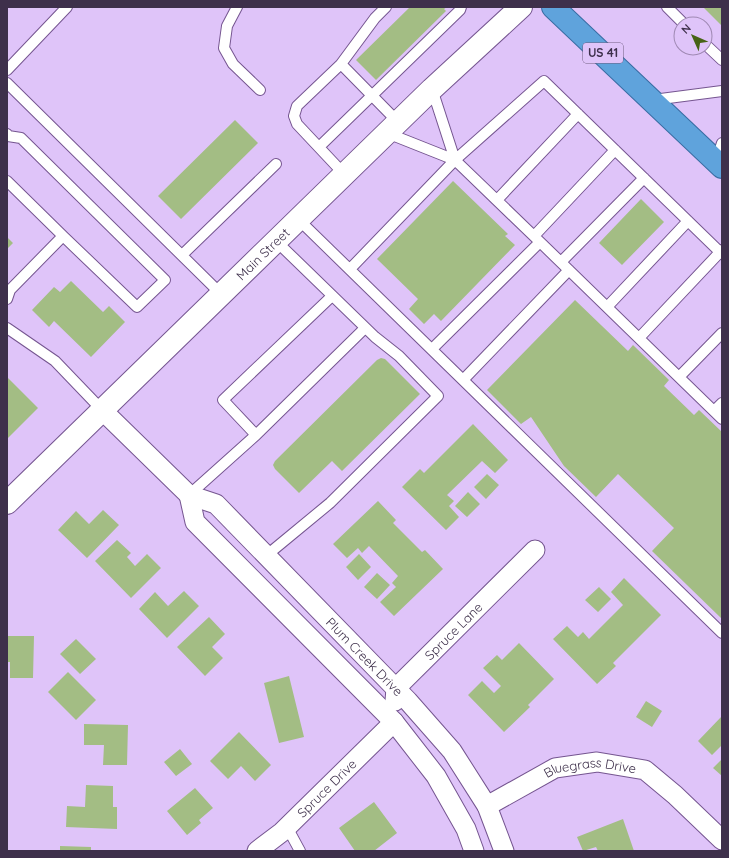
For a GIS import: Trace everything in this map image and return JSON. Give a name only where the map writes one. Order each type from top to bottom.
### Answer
[{"type":"highway","name":"US 41","points":[[553,7],[652,100],[720,157]]},
{"type":"street","name":"Main Street","points":[[7,503],[392,127],[521,7]]},
{"type":"street","name":"Plum Creek Drive","points":[[102,410],[189,495],[216,504],[396,688],[452,751],[487,806],[504,851]]},
{"type":"street","name":"Plum Creek Drive","points":[[189,495],[195,522],[394,722],[436,776],[466,828],[474,851]]},
{"type":"street","name":"Spruce Lane","points":[[396,688],[535,550]]},
{"type":"street","points":[[394,722],[396,688]]},
{"type":"street","name":"Spruce Drive","points":[[257,851],[287,827],[394,722]]},
{"type":"street","name":"Bluegrass Drive","points":[[487,806],[554,768],[597,762],[645,770],[675,795],[722,840]]},
{"type":"lane","points":[[7,70],[67,7]]},
{"type":"lane","points":[[237,7],[227,26],[224,48],[233,64],[260,90]]},
{"type":"lane","points":[[344,174],[297,124],[294,116],[297,106],[341,64],[375,18],[386,7]]},
{"type":"lane","points":[[319,148],[460,10],[461,7]]},
{"type":"lane","points":[[666,7],[676,16]]},
{"type":"lane","points":[[713,52],[722,60]]},
{"type":"lane","points":[[341,64],[372,95],[392,127],[455,160],[722,418]]},
{"type":"lane","points":[[350,269],[455,160],[544,81],[722,252],[639,338]]},
{"type":"lane","points":[[7,83],[221,294]]},
{"type":"lane","points":[[432,89],[455,160]]},
{"type":"lane","points":[[652,100],[722,91]]},
{"type":"lane","points":[[497,200],[578,114]]},
{"type":"lane","points":[[7,181],[137,307],[165,280],[21,138],[8,136]]},
{"type":"lane","points":[[432,349],[537,239],[615,150]]},
{"type":"lane","points":[[182,255],[276,164]]},
{"type":"lane","points":[[561,262],[644,178]]},
{"type":"lane","points":[[298,219],[722,633]]},
{"type":"lane","points":[[607,307],[688,221]]},
{"type":"lane","points":[[7,299],[10,290],[63,236]]},
{"type":"lane","points":[[267,555],[330,503],[438,396],[399,356],[366,328],[276,241]]},
{"type":"lane","points":[[463,380],[569,270]]},
{"type":"lane","points":[[256,435],[223,400],[332,296]]},
{"type":"lane","points":[[7,328],[55,361],[102,410]]},
{"type":"lane","points":[[189,495],[256,435],[366,328]]},
{"type":"lane","points":[[679,377],[722,333]]},
{"type":"lane","points":[[714,411],[722,403]]},
{"type":"lane","points":[[287,827],[300,851]]},
{"type":"building","points":[[410,7],[447,7],[444,9],[446,11],[376,80],[356,60]]},
{"type":"building","points":[[703,7],[722,7],[722,26],[713,16]]},
{"type":"building","points":[[235,120],[258,143],[181,219],[158,196]]},
{"type":"building","points":[[453,181],[508,234],[505,236],[515,245],[441,321],[434,314],[424,324],[409,309],[418,299],[377,259]]},
{"type":"building","points":[[641,199],[664,222],[622,265],[599,243]]},
{"type":"building","points":[[7,237],[13,243],[7,249]]},
{"type":"building","points":[[71,281],[103,312],[109,306],[125,322],[91,357],[54,321],[49,327],[32,310],[54,287],[60,292]]},
{"type":"building","points":[[575,300],[628,351],[633,345],[669,380],[664,386],[694,415],[699,410],[722,432],[722,619],[652,551],[674,528],[618,474],[596,497],[564,466],[531,417],[521,424],[487,390]]},
{"type":"building","points":[[381,358],[385,359],[420,394],[342,471],[332,461],[299,493],[275,469],[273,465],[275,461],[377,360]]},
{"type":"building","points":[[7,377],[38,408],[7,439]]},
{"type":"building","points":[[473,424],[508,460],[495,473],[482,461],[447,495],[454,501],[449,506],[459,517],[446,530],[402,487],[420,469],[424,473]]},
{"type":"building","points":[[487,474],[499,485],[486,499],[474,487]]},
{"type":"building","points":[[468,492],[480,504],[467,517],[455,506]]},
{"type":"building","points":[[378,501],[396,520],[393,523],[422,552],[425,550],[443,569],[394,616],[380,602],[396,587],[392,583],[398,576],[369,546],[362,553],[358,548],[347,558],[333,544]]},
{"type":"building","points":[[103,510],[119,525],[87,558],[58,530],[76,511],[89,524]]},
{"type":"building","points":[[117,540],[131,553],[127,557],[135,566],[147,554],[161,568],[131,598],[95,561]]},
{"type":"building","points":[[359,554],[371,567],[358,580],[346,567]]},
{"type":"building","points":[[377,573],[390,585],[377,599],[364,587]]},
{"type":"building","points":[[624,578],[661,615],[613,663],[616,666],[597,684],[553,639],[567,626],[578,637],[583,632],[589,639],[623,605],[611,592]]},
{"type":"building","points":[[599,587],[611,599],[598,612],[585,600]]},
{"type":"building","points":[[184,591],[199,606],[167,638],[139,609],[155,592],[168,606]]},
{"type":"building","points":[[209,617],[225,634],[212,647],[223,658],[205,676],[177,647]]},
{"type":"building","points":[[7,636],[34,636],[33,678],[10,678],[10,662],[7,662]]},
{"type":"building","points":[[76,639],[96,659],[80,674],[60,654]]},
{"type":"building","points":[[519,643],[554,679],[528,705],[530,707],[504,732],[468,695],[482,681],[494,693],[501,686],[483,668],[497,655],[502,660]]},
{"type":"building","points":[[68,672],[96,700],[76,720],[48,692]]},
{"type":"building","points":[[289,676],[304,737],[279,743],[264,683]]},
{"type":"building","points":[[646,701],[662,711],[652,727],[636,717]]},
{"type":"building","points":[[722,716],[722,745],[712,755],[698,741]]},
{"type":"building","points":[[84,724],[128,725],[127,765],[103,765],[104,745],[84,745]]},
{"type":"building","points":[[239,732],[271,765],[255,781],[241,766],[228,779],[210,761]]},
{"type":"building","points":[[180,749],[192,764],[176,776],[164,762]]},
{"type":"building","points":[[722,759],[722,776],[713,768]]},
{"type":"building","points":[[86,785],[113,786],[113,807],[117,807],[117,829],[66,827],[67,806],[85,807]]},
{"type":"building","points":[[195,788],[213,808],[199,820],[201,823],[187,835],[167,811]]},
{"type":"building","points":[[374,802],[397,833],[374,851],[355,851],[339,828]]},
{"type":"building","points":[[623,819],[634,851],[598,851],[596,847],[583,851],[577,837]]},
{"type":"building","points":[[60,846],[91,847],[91,851],[60,851]]}]
